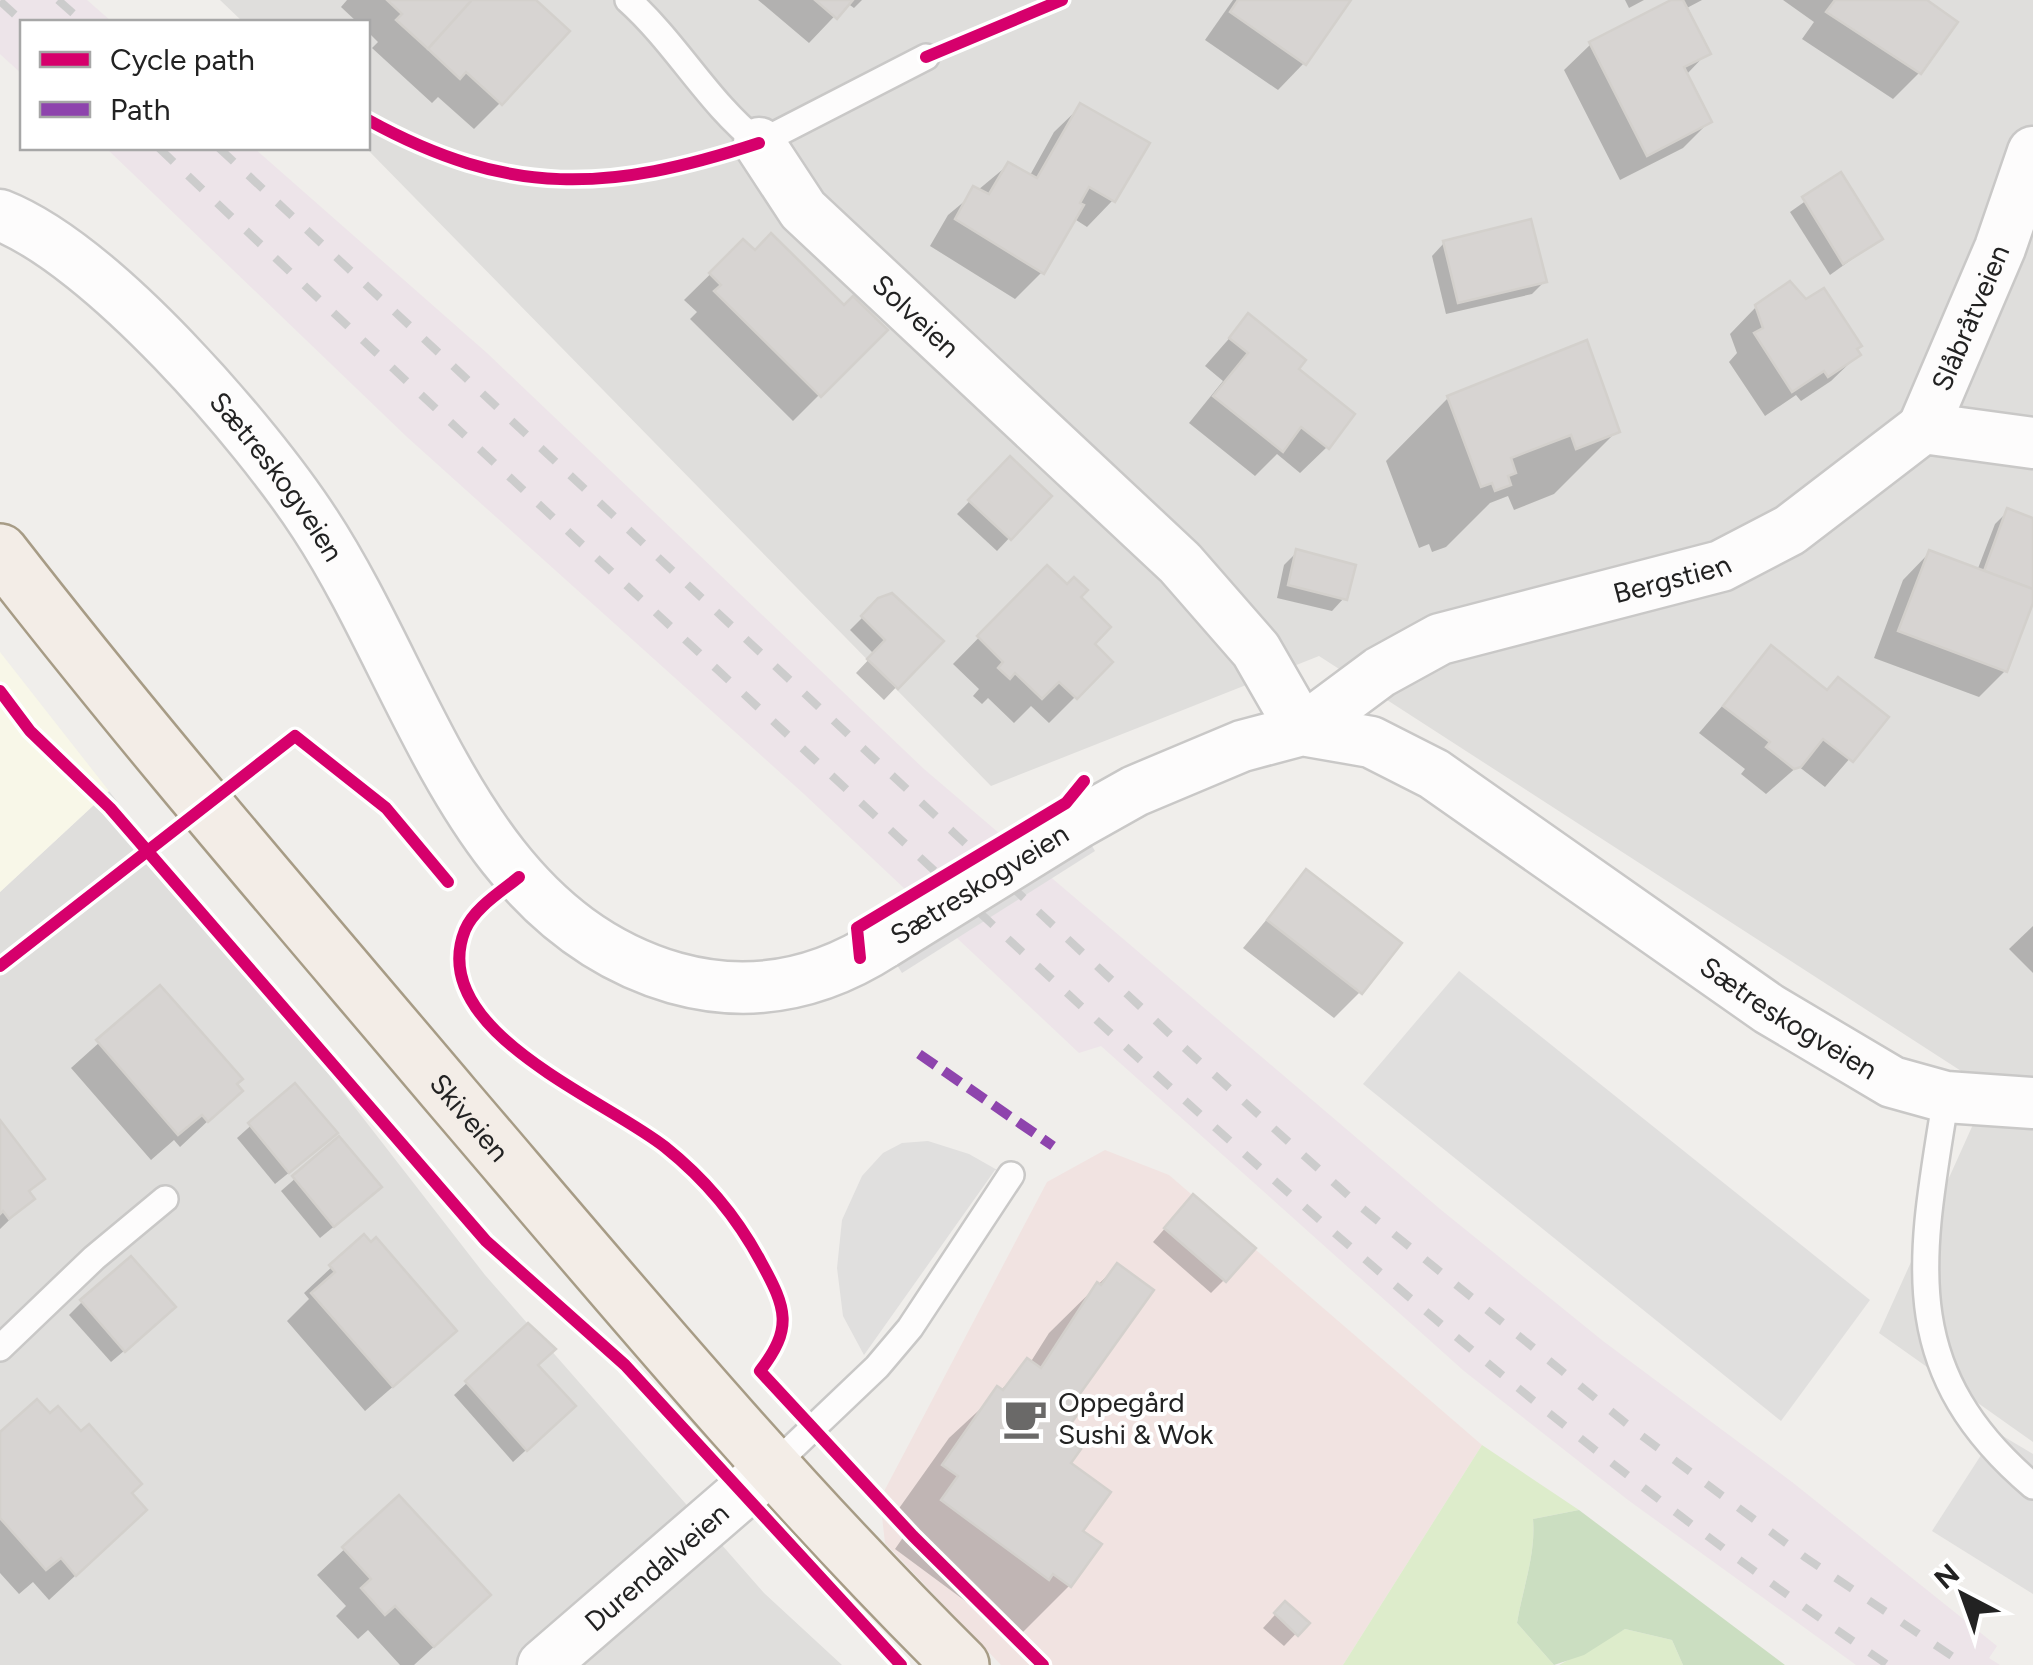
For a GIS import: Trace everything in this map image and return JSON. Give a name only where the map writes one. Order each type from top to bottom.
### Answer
[{"type":"main road","name":"Skiveien","points":[[0,552],[105,688],[771,1468],[961,1665]]},
{"type":"street","name":"Solveien","points":[[759,143],[803,210],[1180,563],[1256,650],[1302,730]]},
{"type":"street","name":"Slåbråtveien","points":[[1923,428],[2000,248],[2033,152]]},
{"type":"street","name":"Sætreskogveien","points":[[0,215],[38,234],[115,298],[194,372],[254,440],[308,514],[350,582],[476,820],[508,865],[560,917],[635,964],[693,983],[737,989],[806,981],[884,944],[1078,823],[1175,772],[1242,746],[1302,730],[1371,742],[1434,774],[1769,1009],[1892,1082],[1946,1097],[2033,1103]]},
{"type":"street","name":"Bergstien","points":[[1302,730],[1380,672],[1440,639],[1720,566],[1790,530],[1923,428]]},
{"type":"street","points":[[1923,428],[2033,443]]},
{"type":"street","name":"Durendalveien","points":[[543,1665],[771,1468]]},
{"type":"lane","points":[[628,0],[687,62],[728,118],[759,143],[926,58]]},
{"type":"lane","points":[[1946,1097],[1924,1256],[1932,1334],[1953,1396],[1989,1449],[2033,1486]]},
{"type":"lane","points":[[771,1468],[899,1341],[1012,1176]]},
{"type":"lane","points":[[0,1348],[94,1258],[165,1199]]},
{"type":"shaded area","points":[[0,0],[87,0],[110,20],[20,20],[20,72],[0,54]]},
{"type":"shaded area","points":[[220,0],[2033,0],[2033,1442],[1879,1333],[1989,1089],[1319,656],[991,786],[368,150],[370,20],[241,20]]},
{"type":"shaded area","points":[[108,150],[256,150],[487,353],[924,769],[1440,1209],[1603,1341],[1792,1482],[1997,1646],[1989,1658],[2000,1665],[1856,1665],[1628,1500],[1464,1371],[1101,1046],[1079,1053],[804,794],[407,437]]},
{"type":"shaded area","points":[[0,652],[109,791],[0,892]]},
{"type":"shaded area","points":[[109,791],[485,1275],[764,1593],[842,1665],[0,1665],[0,892]]},
{"type":"shaded area","points":[[1459,971],[1870,1300],[1781,1421],[1363,1084]]},
{"type":"shaded area","points":[[928,1141],[969,1154],[1006,1175],[995,1170],[864,1355],[843,1316],[837,1268],[842,1220],[862,1176],[883,1153],[902,1143]]},
{"type":"shaded area","points":[[1105,1150],[1169,1175],[1482,1445],[1343,1665],[1001,1665],[885,1543],[880,1499],[1047,1182]]},
{"type":"shaded area","points":[[1996,1432],[2033,1454],[2033,1594],[1932,1531]]},
{"type":"green space","points":[[1482,1445],[1579,1510],[1533,1519],[1531,1558],[1517,1623],[1554,1665],[1343,1665]]},
{"type":"green space","points":[[1579,1510],[1785,1665],[1683,1665],[1672,1640],[1625,1629],[1584,1655],[1554,1665],[1517,1623],[1531,1558],[1533,1519]]},
{"type":"green space","points":[[1625,1629],[1672,1640],[1683,1665],[1559,1665]]},
{"type":"pier","points":[[1061,795],[1095,851],[902,973],[867,916]]},
{"type":"building","points":[[387,0],[472,0],[428,49],[396,20],[402,14]]},
{"type":"building","points":[[472,0],[536,0],[570,31],[502,105],[466,72],[460,79],[428,49]]},
{"type":"building","points":[[815,0],[853,0],[837,19]]},
{"type":"building","points":[[1238,0],[1351,0],[1306,65],[1230,12]]},
{"type":"building","points":[[1671,0],[1683,0],[1711,54],[1684,67],[1712,122],[1647,156],[1589,42]]},
{"type":"building","points":[[1835,0],[1927,0],[1958,22],[1921,74],[1826,12]]},
{"type":"building","points":[[1080,103],[1150,143],[1115,202],[1089,187],[1080,203],[1084,205],[1044,274],[955,219],[973,186],[989,194],[1008,162],[1037,178]]},
{"type":"building","points":[[1841,172],[1883,239],[1843,264],[1802,197]]},
{"type":"building","points":[[1531,219],[1547,282],[1458,303],[1443,241]]},
{"type":"building","points":[[771,233],[844,305],[853,296],[888,330],[821,397],[714,291],[721,285],[709,273],[743,239],[755,250]]},
{"type":"building","points":[[1790,281],[1806,299],[1824,288],[1862,346],[1857,349],[1861,355],[1828,377],[1824,371],[1792,392],[1754,333],[1763,328],[1755,305]]},
{"type":"building","points":[[1248,313],[1306,360],[1299,369],[1355,414],[1329,449],[1301,427],[1283,452],[1213,396],[1248,353],[1229,338]]},
{"type":"building","points":[[1587,340],[1620,432],[1576,449],[1571,435],[1511,458],[1516,473],[1508,476],[1511,485],[1495,491],[1492,483],[1481,487],[1447,396]]},
{"type":"building","points":[[1010,456],[1052,496],[1011,540],[968,500]]},
{"type":"building","points":[[2007,508],[2033,518],[2033,589],[1984,571]]},
{"type":"building","points":[[1296,549],[1356,565],[1347,600],[1288,585]]},
{"type":"building","points":[[1929,550],[2033,589],[2033,603],[2007,672],[1898,631]]},
{"type":"building","points":[[1047,565],[1067,584],[1074,577],[1088,590],[1081,597],[1111,627],[1095,644],[1113,662],[1077,699],[1059,682],[1042,699],[1015,673],[1010,679],[998,668],[1003,662],[977,636]]},
{"type":"building","points":[[892,593],[944,641],[898,689],[867,659],[885,640],[861,616],[878,598]]},
{"type":"building","points":[[1771,645],[1827,690],[1838,677],[1889,717],[1853,762],[1823,739],[1801,767],[1794,769],[1766,747],[1770,742],[1723,706]]},
{"type":"building","points":[[1306,869],[1402,943],[1362,994],[1267,920]]},
{"type":"building","points":[[160,985],[243,1079],[237,1084],[243,1091],[208,1122],[202,1115],[178,1135],[96,1040]]},
{"type":"building","points":[[295,1083],[338,1133],[289,1173],[248,1123]]},
{"type":"building","points":[[0,1120],[45,1179],[29,1191],[35,1199],[9,1219],[3,1211],[0,1214]]},
{"type":"building","points":[[339,1136],[382,1187],[334,1227],[292,1176]]},
{"type":"building","points":[[1193,1194],[1256,1248],[1226,1282],[1164,1228]]},
{"type":"building","points":[[364,1234],[371,1242],[376,1237],[457,1331],[393,1387],[311,1293],[335,1272],[329,1265]]},
{"type":"building","points":[[131,1256],[176,1307],[125,1352],[80,1300]]},
{"type":"building","name":"Oppegård Sushi & Wok","points":[[1117,1263],[1154,1290],[1079,1395],[1087,1401],[1062,1436],[1081,1449],[1071,1463],[1111,1492],[1083,1531],[1102,1544],[1071,1587],[1053,1574],[1049,1580],[941,1500],[958,1476],[942,1465],[997,1386],[1003,1390],[1027,1358],[1041,1368],[1097,1282],[1101,1285]]},
{"type":"building","points":[[528,1323],[556,1349],[538,1365],[576,1406],[527,1451],[465,1381]]},
{"type":"building","points":[[37,1399],[50,1413],[58,1406],[81,1431],[89,1424],[142,1484],[132,1493],[147,1510],[76,1576],[61,1558],[46,1570],[0,1518],[0,1432]]},
{"type":"building","points":[[399,1495],[491,1595],[434,1647],[395,1606],[385,1615],[361,1588],[371,1579],[342,1547]]},
{"type":"building","points":[[1285,1601],[1310,1623],[1298,1636],[1274,1613]]},
{"type":"railway","points":[[58,0],[81,20]]},
{"type":"railway","points":[[0,1],[21,20]]},
{"type":"railway","points":[[161,150],[912,850],[1265,1172],[1506,1378],[1630,1477],[1888,1665]]},
{"type":"railway","points":[[221,150],[1189,1052],[1362,1208],[1638,1433],[1806,1558],[1965,1665]]},
{"type":"marked path","points":[[919,1054],[1053,1146]]},
{"type":"cycle path","points":[[926,57],[1062,0]]},
{"type":"cycle path","points":[[370,121],[468,163],[560,179],[655,171],[759,143]]},
{"type":"cycle path","points":[[0,691],[30,731],[110,808],[486,1241],[625,1365],[901,1665]]},
{"type":"cycle path","points":[[0,966],[295,736],[386,808],[448,882]]},
{"type":"cycle path","points":[[860,958],[857,928],[1066,803],[1084,781]]},
{"type":"cycle path","points":[[519,877],[482,907],[465,930],[460,966],[471,999],[494,1030],[527,1058],[665,1147],[719,1200],[752,1245],[781,1306],[782,1330],[760,1371],[913,1536],[1043,1665]]},
{"type":"place","name":"Oppegård Sushi & Wok","points":[[1025,1418]]}]
